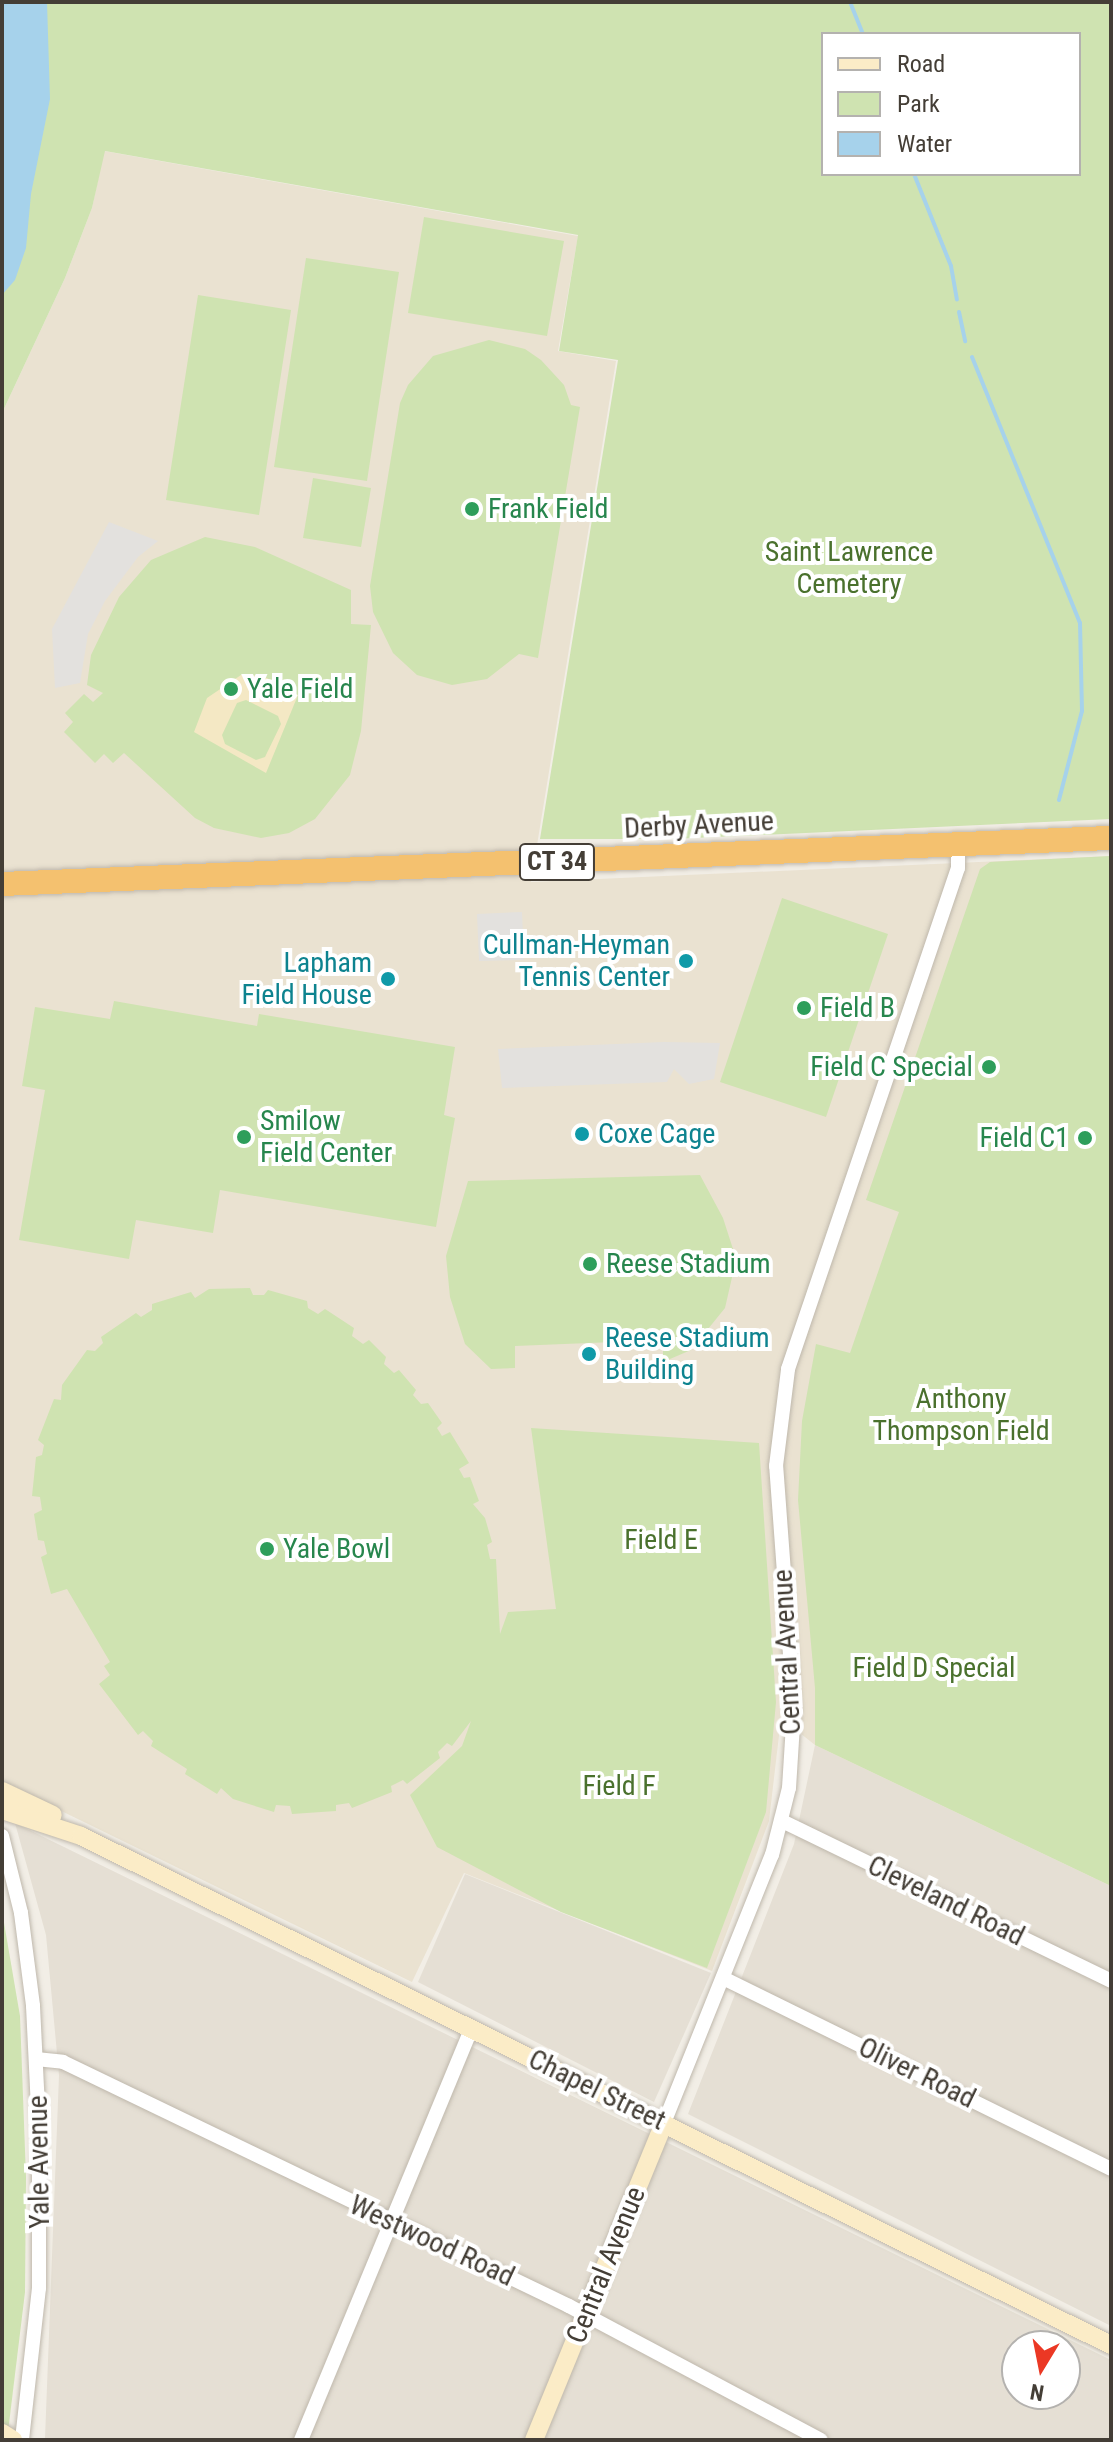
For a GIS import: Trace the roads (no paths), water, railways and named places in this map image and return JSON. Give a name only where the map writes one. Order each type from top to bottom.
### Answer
[{"type":"highway","name":"Derby Avenue","points":[[2,884],[1111,838]]},
{"type":"street","name":"Central Avenue","points":[[534,2440],[723,1978],[782,1821],[794,1726],[777,1492],[788,1369],[958,868],[958,845]]},
{"type":"street","name":"Chapel Street","points":[[2,1791],[51,1814],[81,1836]]},
{"type":"street","points":[[2,1800],[2,1809]]},
{"type":"street","name":"Chapel Street","points":[[2,1809],[81,1836],[1111,2345]]},
{"type":"street","name":"Cleveland Road","points":[[782,1821],[1111,1981]]},
{"type":"street","name":"Yale Avenue","points":[[2,1836],[14,1884],[36,2059],[41,2251],[22,2440]]},
{"type":"street","name":"Yale Avenue","points":[[2,1861],[14,1884]]},
{"type":"street","name":"Oliver Road","points":[[723,1978],[1111,2169]]},
{"type":"street","points":[[301,2440],[472,2028]]},
{"type":"street","name":"Westwood Road","points":[[36,2059],[63,2062],[586,2315],[821,2440]]},
{"type":"street","points":[[2,2433],[13,2440]]},
{"type":"water","points":[[2,2],[47,2],[50,99],[31,194],[26,248],[15,280],[2,295]]},
{"type":"waterway","points":[[850,2],[862,32]]},
{"type":"waterway","points":[[915,176],[951,266],[957,299]]},
{"type":"waterway","points":[[959,312],[965,341]]},
{"type":"waterway","points":[[972,357],[1080,623],[1082,711],[1059,800]]},
{"type":"place","name":"Frank Field","points":[[472,509]]},
{"type":"place","name":"Yale Field","points":[[231,689]]},
{"type":"place","name":"Cullman-Heyman Tennis Center","points":[[686,961]]},
{"type":"place","name":"Lapham Field House","points":[[388,979]]},
{"type":"place","name":"Field B","points":[[804,1008]]},
{"type":"place","name":"Field C Special","points":[[989,1067]]},
{"type":"place","name":"Coxe Cage","points":[[582,1134]]},
{"type":"place","name":"Smilow Field Center","points":[[244,1137]]},
{"type":"place","name":"Field C1","points":[[1085,1138]]},
{"type":"place","name":"Reese Stadium","points":[[590,1264]]},
{"type":"place","name":"Reese Stadium Building","points":[[589,1354]]},
{"type":"place","name":"Yale Bowl","points":[[267,1549]]},
{"type":"park label","name":"Saint Lawrence Cemetery","points":[[849,568]]},
{"type":"park label","name":"Anthony Thompson Field","points":[[961,1415]]},
{"type":"park label","name":"Field E","points":[[661,1540]]},
{"type":"park label","name":"Field D Special","points":[[934,1668]]},
{"type":"park label","name":"Field F","points":[[619,1786]]}]
